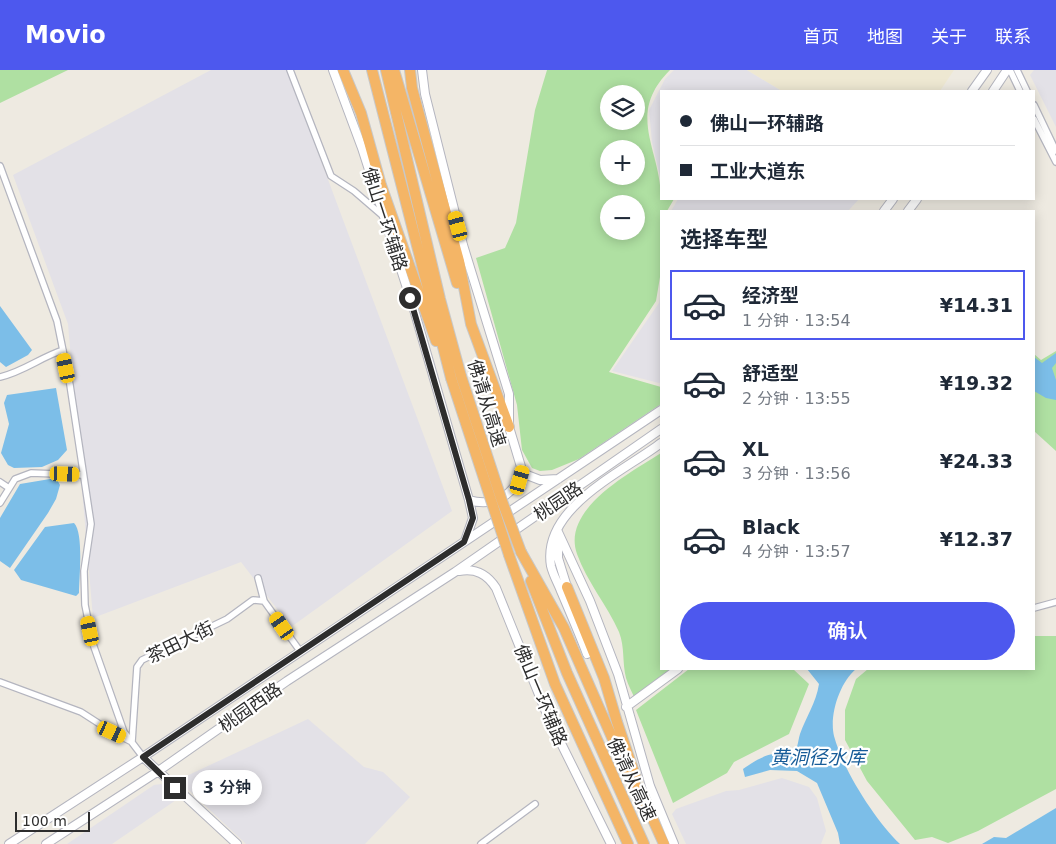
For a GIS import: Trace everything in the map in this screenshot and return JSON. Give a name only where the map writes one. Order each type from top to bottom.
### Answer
[{"type":"highway","points":[[343,70],[361,113],[381,185],[432,331],[448,368]]},
{"type":"highway","name":"佛清从高速","points":[[372,70],[448,368],[456,377],[567,673],[644,844]]},
{"type":"highway","name":"佛清从高速","points":[[386,70],[440,299],[456,377],[509,555],[555,684],[628,844]]},
{"type":"highway","points":[[394,70],[445,245],[471,324],[509,427]]},
{"type":"highway","points":[[410,70],[412,88],[459,261],[471,324]]},
{"type":"highway","points":[[521,552],[564,628],[625,767],[644,800]]},
{"type":"highway","points":[[567,587],[604,678],[616,722]]},
{"type":"highway","points":[[587,654],[616,722],[644,800],[664,844]]},
{"type":"main road","name":"佛山一环辅路","points":[[333,70],[362,148],[415,313],[469,500],[473,518],[464,542]]},
{"type":"main road","points":[[422,70],[432,121],[463,245],[509,394],[509,427],[522,470],[520,480],[505,497],[483,503],[469,500]]},
{"type":"main road","points":[[973,90],[987,70]]},
{"type":"main road","points":[[994,90],[1008,70]]},
{"type":"main road","name":"桃园路","points":[[464,542],[660,411]]},
{"type":"main road","name":"桃园路","points":[[455,572],[660,430]]},
{"type":"main road","points":[[587,654],[551,567],[551,549],[564,515],[589,492],[660,444]]},
{"type":"main road","points":[[522,470],[534,478],[560,479]]},
{"type":"main road","points":[[558,532],[558,558],[567,587]]},
{"type":"main road","points":[[558,532],[590,601],[618,674],[650,786],[674,844]]},
{"type":"main road","name":"桃园西路","points":[[10,844],[464,542]]},
{"type":"main road","name":"佛山一环辅路","points":[[455,572],[477,571],[484,574],[496,588],[548,717],[610,844]]},
{"type":"main road","name":"桃园西路","points":[[46,844],[157,772],[286,681],[455,572]]},
{"type":"main road","points":[[626,707],[677,670]]},
{"type":"main road","points":[[143,757],[237,844]]},
{"type":"street","points":[[290,70],[331,176],[354,191],[383,216]]},
{"type":"street","points":[[1008,70],[1019,90]]},
{"type":"street","points":[[1017,70],[1027,90]]},
{"type":"street","points":[[1035,106],[1056,151]]},
{"type":"street","points":[[1035,121],[1056,162]]},
{"type":"street","points":[[0,166],[37,263],[56,321],[63,350],[91,524],[84,571],[85,605],[93,644],[124,732],[143,757]]},
{"type":"street","points":[[0,377],[13,374],[46,356],[63,350]]},
{"type":"street","points":[[0,503],[15,479],[31,473],[82,475]]},
{"type":"street","points":[[0,482],[9,488]]},
{"type":"street","points":[[258,578],[264,601],[300,652]]},
{"type":"street","name":"茶田大街","points":[[132,742],[137,666],[142,660],[227,619],[253,600],[264,601]]},
{"type":"street","points":[[1035,608],[1056,602]]},
{"type":"street","points":[[0,682],[81,712],[112,732],[132,742]]},
{"type":"street","points":[[481,844],[535,804]]},
{"type":"shaded area","points":[[211,70],[287,70],[452,511],[291,627],[241,562],[93,618],[68,324],[13,175]]},
{"type":"shaded area","points":[[674,70],[747,70],[780,90],[660,90],[660,177],[652,142],[649,110],[665,79]]},
{"type":"shaded area","points":[[747,70],[954,70],[941,90],[780,90]]},
{"type":"shaded area","points":[[1034,70],[1056,70],[1056,127],[1030,75]]},
{"type":"shaded area","points":[[677,200],[858,200],[849,210],[672,210]]},
{"type":"shaded area","points":[[660,297],[660,382],[612,371],[659,303]]},
{"type":"shaded area","points":[[308,719],[364,767],[383,772],[410,797],[365,844],[246,844],[178,780]]},
{"type":"shaded area","points":[[782,778],[809,787],[817,798],[826,831],[821,844],[686,844],[672,814],[676,809],[726,791],[739,790]]},
{"type":"shaded area","points":[[161,784],[172,788],[179,798],[112,844],[67,844],[154,785]]},
{"type":"green space","points":[[0,70],[68,70],[0,103]]},
{"type":"green space","points":[[547,70],[670,70],[657,86],[650,102],[647,117],[660,181],[660,200],[673,200],[668,210],[660,210],[660,277],[656,301],[609,372],[660,387],[660,405],[579,459],[552,470],[540,471],[532,468],[522,450],[517,405],[476,258],[505,248],[516,223],[535,110]]},
{"type":"green space","points":[[1056,351],[1056,451],[1035,432],[1035,355],[1041,360]]},
{"type":"green space","points":[[660,454],[660,670],[675,670],[635,699],[626,678],[619,632],[581,564],[577,554],[575,538],[579,522],[588,508],[601,494]]},
{"type":"green space","points":[[1035,636],[1056,636],[1056,789],[978,831],[948,843],[932,837],[915,840],[867,781],[845,740],[845,710],[856,679],[867,670],[1035,670]]},
{"type":"green space","points":[[688,670],[794,670],[809,684],[789,734],[734,762],[727,773],[673,803],[636,710]]},
{"type":"water","points":[[0,306],[32,350],[28,355],[6,367],[0,362]]},
{"type":"water","points":[[1056,353],[1056,363],[1052,368],[1056,380],[1056,400],[1046,398],[1035,392],[1035,358],[1042,363]]},
{"type":"water","points":[[56,388],[67,450],[58,460],[42,467],[14,468],[8,465],[1,453],[9,424],[4,403],[7,395]]},
{"type":"water","points":[[56,478],[60,485],[56,499],[10,568],[0,561],[0,518],[20,484]]},
{"type":"water","points":[[74,523],[77,528],[80,546],[79,593],[76,596],[21,580],[14,570],[45,527]]},
{"type":"water","name":"黄洞径水库","points":[[808,670],[855,670],[845,682],[837,700],[833,718],[834,736],[838,749],[861,794],[880,822],[900,844],[840,844],[838,833],[817,783],[797,771],[770,770],[745,777],[743,769],[761,758],[772,754],[794,753],[816,697],[819,684]]},
{"type":"water","points":[[1056,808],[1056,844],[982,844],[994,837],[1006,838]]},
{"type":"route","points":[[175,788],[143,757],[464,542],[473,518],[410,298]]}]
